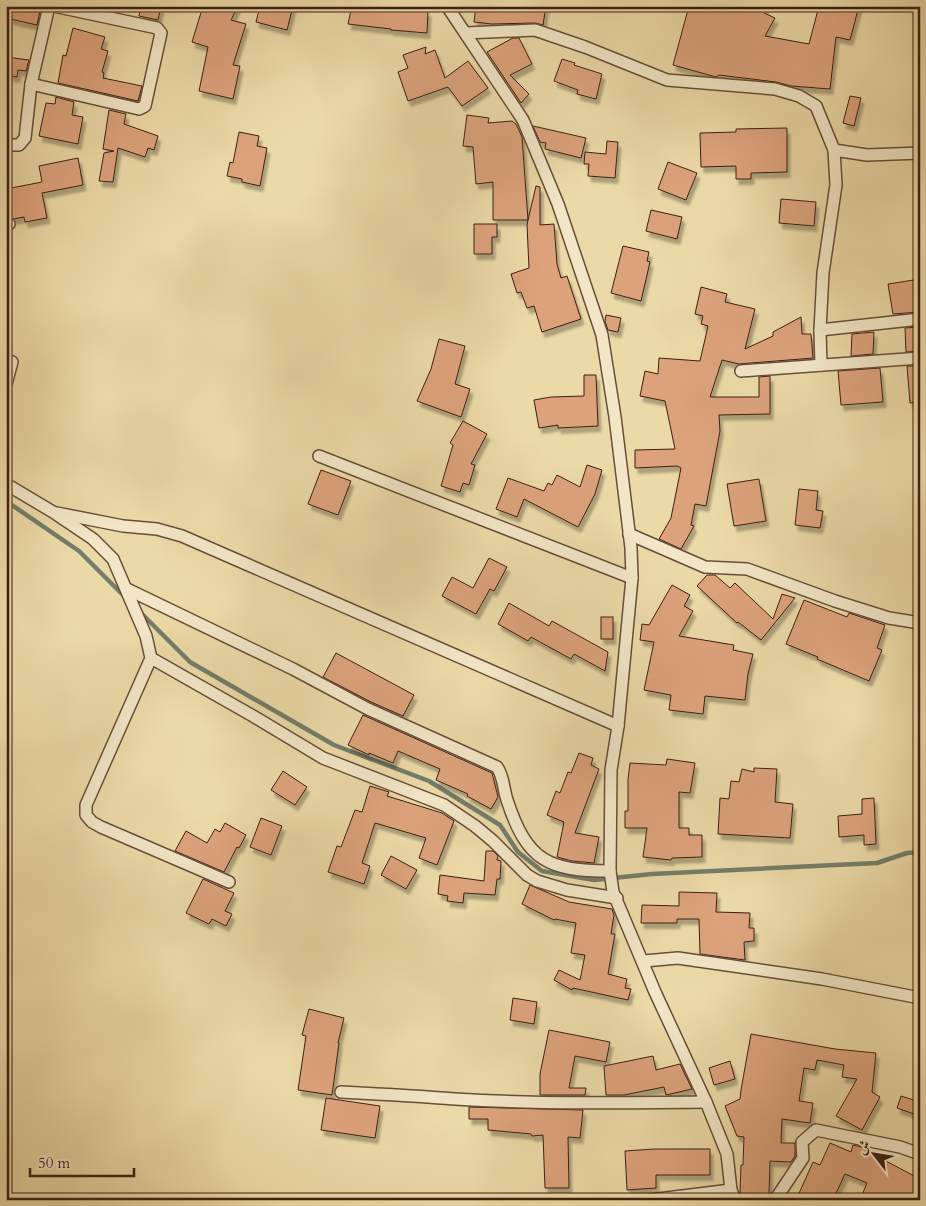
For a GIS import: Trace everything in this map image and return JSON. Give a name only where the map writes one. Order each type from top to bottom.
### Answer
[{"type":"street","points":[[6,145],[19,146],[25,138],[31,84],[49,6]]},
{"type":"street","points":[[31,84],[138,109],[145,106],[161,33],[157,28],[54,6]]},
{"type":"street","points":[[447,6],[523,120],[558,204],[602,335],[615,417],[629,534],[632,578],[618,726],[611,770],[610,873],[615,895],[644,961],[655,992],[706,1102],[727,1154],[733,1195],[650,1200]]},
{"type":"street","points":[[466,33],[535,30],[586,47],[667,80],[775,89],[799,96],[816,106],[834,150],[836,185],[823,273],[820,330],[821,365]]},
{"type":"street","points":[[834,150],[867,155],[920,153]]},
{"type":"street","points":[[820,330],[920,319]]},
{"type":"street","points":[[741,371],[920,358]]},
{"type":"street","points":[[6,360],[12,362],[6,384]]},
{"type":"street","points":[[319,456],[632,578]]},
{"type":"street","points":[[6,484],[53,512],[92,539],[113,559],[146,636],[150,658],[86,805],[86,815],[92,822],[229,882]]},
{"type":"street","points":[[53,512],[123,526],[157,529],[182,536],[618,726]]},
{"type":"street","points":[[629,534],[705,567],[746,569],[889,618],[920,623]]},
{"type":"street","points":[[127,589],[284,665],[368,709],[497,767],[502,774],[506,798],[519,832],[536,854],[553,865],[582,871],[610,873]]},
{"type":"street","points":[[150,658],[324,758],[444,806],[475,826],[527,875],[537,881],[567,890],[615,895]]},
{"type":"street","points":[[644,961],[678,958],[822,978],[920,998]]},
{"type":"street","points":[[341,1092],[419,1095],[455,1099],[574,1102],[706,1102]]},
{"type":"street","points":[[775,1200],[803,1158],[802,1142],[816,1130],[900,1147],[920,1154]]},
{"type":"building","points":[[6,6],[41,6],[37,25],[6,18]]},
{"type":"building","points":[[141,6],[161,6],[158,20],[139,16]]},
{"type":"building","points":[[203,6],[238,6],[231,20],[246,24],[233,65],[240,66],[233,99],[199,91],[208,47],[192,42]]},
{"type":"building","points":[[260,6],[293,6],[287,30],[256,22]]},
{"type":"building","points":[[360,6],[419,6],[419,10],[428,11],[427,33],[348,24],[351,10],[360,11]]},
{"type":"building","points":[[476,6],[546,6],[543,25],[535,23],[492,24],[474,22]]},
{"type":"building","points":[[689,6],[766,6],[764,13],[775,18],[765,36],[809,44],[819,6],[859,6],[850,40],[836,37],[830,89],[791,86],[776,82],[719,75],[716,77],[673,65]]},
{"type":"building","points":[[73,28],[105,37],[101,49],[108,51],[102,72],[104,73],[103,78],[142,86],[138,101],[58,83],[63,55],[66,56]]},
{"type":"building","points":[[513,38],[519,38],[532,64],[510,75],[529,94],[521,103],[487,52]]},
{"type":"building","points":[[426,47],[425,54],[435,50],[445,78],[468,61],[488,88],[462,106],[448,87],[408,101],[398,72],[408,68],[403,55]]},
{"type":"building","points":[[6,57],[29,60],[26,71],[18,70],[17,77],[6,75]]},
{"type":"building","points":[[562,59],[602,74],[596,99],[577,94],[578,90],[554,81]]},
{"type":"building","points":[[850,96],[861,98],[854,126],[843,123]]},
{"type":"building","points":[[56,97],[74,102],[72,115],[83,117],[78,144],[39,136],[46,103],[55,104]]},
{"type":"building","points":[[109,110],[126,114],[124,124],[158,136],[154,150],[148,148],[145,157],[118,148],[113,182],[99,181],[104,153],[114,151],[103,149]]},
{"type":"building","points":[[467,115],[489,118],[488,123],[512,121],[516,124],[522,137],[528,220],[493,220],[493,182],[476,184],[473,147],[463,146]]},
{"type":"building","points":[[533,126],[586,138],[581,158],[545,149],[546,143],[540,142]]},
{"type":"building","points":[[787,128],[787,172],[751,173],[751,179],[736,179],[736,166],[701,167],[700,133],[736,132],[736,129]]},
{"type":"building","points":[[239,132],[259,136],[257,146],[267,148],[260,186],[227,176],[230,162],[233,163]]},
{"type":"building","points":[[607,141],[618,142],[615,178],[588,176],[589,164],[584,164],[585,152],[606,154]]},
{"type":"building","points":[[78,158],[83,185],[42,193],[47,218],[25,222],[24,217],[14,219],[10,217],[6,189],[42,182],[39,166]]},
{"type":"building","points":[[668,162],[697,173],[686,200],[658,189]]},
{"type":"building","points":[[536,186],[540,187],[540,225],[554,224],[557,264],[561,278],[567,276],[581,319],[542,332],[534,306],[527,308],[521,292],[517,293],[511,274],[529,268],[527,225]]},
{"type":"building","points":[[781,199],[816,202],[814,226],[779,223]]},
{"type":"building","points":[[651,210],[682,217],[677,239],[646,231]]},
{"type":"building","points":[[474,224],[497,224],[497,237],[492,237],[492,254],[474,254]]},
{"type":"building","points":[[623,246],[649,252],[647,261],[650,262],[641,301],[611,293]]},
{"type":"building","points":[[920,279],[920,312],[893,314],[888,284]]},
{"type":"building","points":[[701,287],[727,294],[725,302],[755,309],[745,349],[773,336],[773,332],[801,317],[802,334],[811,334],[813,358],[739,364],[722,360],[710,397],[759,397],[759,377],[770,376],[770,414],[719,415],[720,431],[706,506],[695,504],[691,525],[694,526],[681,549],[659,539],[671,518],[681,468],[677,466],[635,468],[635,450],[675,449],[665,401],[640,396],[645,371],[658,374],[659,358],[700,361],[708,326],[701,324],[703,316],[695,314]]},
{"type":"building","points":[[606,315],[621,318],[618,332],[608,330],[605,321]]},
{"type":"building","points":[[920,327],[920,351],[906,352],[905,328]]},
{"type":"building","points":[[874,332],[873,354],[851,356],[852,334]]},
{"type":"building","points":[[439,339],[465,346],[455,384],[470,389],[461,417],[417,401],[431,369]]},
{"type":"building","points":[[907,366],[920,366],[920,402],[910,403]]},
{"type":"building","points":[[880,368],[883,402],[841,405],[838,371]]},
{"type":"building","points":[[584,375],[596,375],[598,426],[558,428],[558,425],[539,428],[534,400],[551,397],[584,396]]},
{"type":"building","points":[[463,421],[487,434],[471,464],[475,465],[469,485],[463,483],[460,492],[441,486],[453,445],[450,443]]},
{"type":"building","points":[[587,465],[602,470],[595,494],[578,527],[524,499],[517,517],[496,509],[508,478],[544,491],[548,483],[552,485],[557,475],[580,487]]},
{"type":"building","points":[[321,470],[351,481],[338,515],[308,504]]},
{"type":"building","points":[[759,479],[766,521],[734,526],[727,484]]},
{"type":"building","points":[[799,489],[818,491],[816,510],[823,511],[820,528],[795,525]]},
{"type":"building","points":[[489,558],[507,567],[494,591],[490,589],[476,614],[442,596],[452,577],[473,588]]},
{"type":"building","points":[[707,575],[715,575],[730,588],[735,583],[773,619],[782,594],[795,598],[761,640],[737,623],[697,586]]},
{"type":"building","points":[[672,585],[690,595],[684,606],[693,611],[679,636],[734,645],[733,650],[753,654],[745,700],[705,696],[703,714],[669,710],[671,695],[644,690],[654,642],[640,640],[642,624],[649,625]]},
{"type":"building","points":[[804,600],[847,617],[849,613],[885,625],[877,648],[882,650],[869,681],[786,644]]},
{"type":"building","points":[[509,603],[549,626],[552,621],[608,652],[605,671],[574,654],[571,659],[531,637],[528,641],[498,624]]},
{"type":"building","points":[[601,617],[613,617],[613,639],[601,639]]},
{"type":"building","points":[[336,653],[414,695],[403,716],[323,677]]},
{"type":"building","points":[[363,715],[492,773],[498,797],[491,809],[467,796],[468,794],[436,780],[440,769],[398,751],[393,763],[348,745]]},
{"type":"building","points":[[579,753],[593,758],[591,765],[599,769],[575,833],[599,837],[594,863],[572,861],[557,857],[564,822],[547,815],[556,791],[560,793],[568,772],[571,773]]},
{"type":"building","points":[[667,759],[695,763],[690,793],[679,792],[679,828],[689,828],[689,835],[702,835],[702,857],[672,858],[671,860],[643,857],[647,828],[625,828],[625,811],[628,811],[630,763],[666,765]]},
{"type":"building","points":[[754,768],[777,769],[775,802],[793,804],[790,838],[718,834],[720,798],[729,799],[731,781],[739,782],[742,769],[754,772]]},
{"type":"building","points":[[283,771],[307,787],[295,805],[271,790]]},
{"type":"building","points":[[370,786],[389,792],[387,796],[442,813],[454,821],[437,865],[419,858],[426,838],[375,823],[362,863],[370,866],[364,884],[328,872],[337,846],[341,847],[355,810],[362,812]]},
{"type":"building","points":[[874,798],[876,844],[864,845],[864,835],[839,837],[838,816],[862,814],[862,799]]},
{"type":"building","points":[[261,818],[282,826],[271,855],[250,847]]},
{"type":"building","points":[[225,823],[246,835],[239,848],[237,847],[224,872],[175,851],[186,831],[207,843],[215,829],[220,832]]},
{"type":"building","points":[[486,851],[493,851],[498,856],[497,860],[501,861],[500,879],[497,879],[495,895],[464,893],[463,903],[447,901],[448,896],[438,894],[440,875],[484,881]]},
{"type":"building","points":[[391,856],[417,870],[406,889],[381,875]]},
{"type":"building","points":[[203,879],[234,893],[225,911],[232,914],[226,926],[212,919],[209,924],[186,913]]},
{"type":"building","points":[[530,885],[569,902],[612,909],[614,915],[611,934],[615,934],[608,974],[627,979],[625,988],[631,989],[628,1000],[573,988],[572,990],[554,980],[559,970],[580,980],[585,955],[571,953],[576,923],[554,920],[522,904]]},
{"type":"building","points":[[679,892],[717,893],[716,912],[750,913],[749,928],[754,928],[754,941],[744,942],[745,960],[700,954],[699,919],[677,919],[677,923],[641,923],[642,905],[679,906]]},
{"type":"building","points":[[513,998],[537,1002],[534,1024],[510,1020]]},
{"type":"building","points":[[309,1009],[344,1018],[338,1043],[332,1095],[298,1090],[306,1036],[302,1035]]},
{"type":"building","points":[[549,1030],[610,1042],[606,1062],[575,1056],[569,1088],[586,1088],[585,1095],[540,1095],[540,1074]]},
{"type":"building","points":[[751,1034],[835,1049],[876,1053],[872,1092],[880,1097],[862,1130],[836,1116],[857,1079],[842,1077],[844,1065],[817,1060],[815,1070],[804,1068],[799,1101],[813,1103],[810,1123],[782,1119],[781,1143],[795,1143],[795,1156],[791,1162],[770,1161],[769,1195],[761,1195],[761,1200],[742,1200],[740,1192],[744,1137],[737,1136],[725,1106],[740,1099]]},
{"type":"building","points":[[653,1056],[656,1070],[680,1064],[692,1089],[666,1095],[664,1087],[624,1095],[606,1095],[604,1066]]},
{"type":"building","points":[[730,1061],[735,1079],[714,1085],[709,1068]]},
{"type":"building","points":[[901,1096],[920,1102],[920,1116],[897,1108]]},
{"type":"building","points":[[326,1098],[380,1106],[375,1138],[321,1130]]},
{"type":"building","points":[[469,1107],[583,1110],[580,1138],[568,1137],[569,1188],[545,1188],[543,1135],[532,1136],[531,1134],[488,1130],[488,1119],[469,1119]]},
{"type":"building","points":[[830,1143],[851,1152],[853,1145],[866,1148],[865,1150],[920,1179],[920,1200],[860,1200],[867,1183],[845,1174],[833,1200],[796,1200],[813,1162],[820,1165]]},
{"type":"building","points":[[710,1149],[710,1175],[656,1175],[656,1188],[627,1190],[625,1151]]},
{"type":"waterway","points":[[6,501],[79,551],[125,597]]},
{"type":"waterway","points":[[139,611],[190,662],[334,745],[429,781],[500,825],[518,852],[542,871],[594,880],[652,874],[877,863],[907,853],[920,852]]}]
